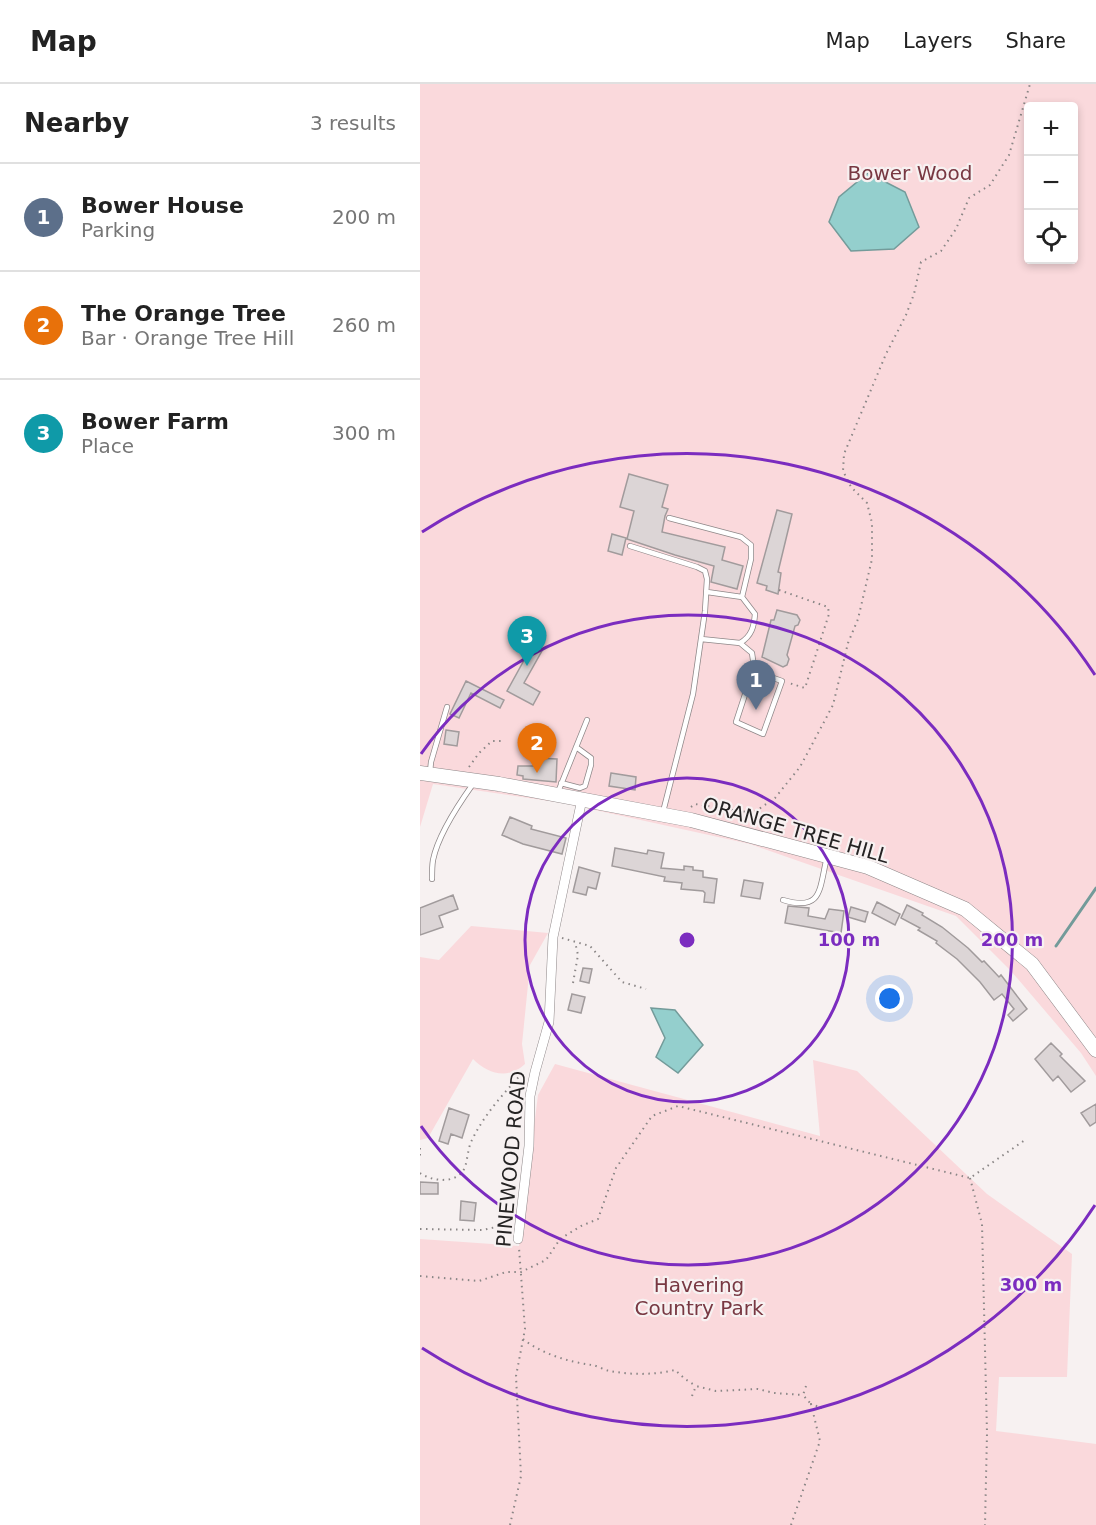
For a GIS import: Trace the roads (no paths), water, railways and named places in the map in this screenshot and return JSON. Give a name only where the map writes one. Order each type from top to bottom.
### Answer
[{"type":"main road","name":"ORANGE TREE HILL","points":[[425,774],[559,789],[582,799],[677,817],[868,867],[965,909],[1032,964],[1096,1050]]},
{"type":"street","name":"PINEWOOD ROAD","points":[[518,1239],[529,1146],[531,1096],[549,1022],[554,936],[582,799]]},
{"type":"lane","points":[[669,518],[741,537],[751,545],[751,559],[742,597]]},
{"type":"lane","points":[[630,546],[697,567],[705,571],[707,579],[693,694],[662,815]]},
{"type":"lane","points":[[707,592],[742,597],[755,614],[754,628],[740,643]]},
{"type":"lane","points":[[701,639],[740,643],[752,653],[753,671],[736,723],[763,734],[782,681],[753,671]]},
{"type":"lane","points":[[425,774],[431,762],[447,707]]},
{"type":"lane","points":[[576,747],[591,758],[587,781],[583,788],[559,789],[586,720]]},
{"type":"lane","points":[[432,879],[433,860],[438,845],[470,780]]},
{"type":"lane","points":[[783,900],[805,904],[812,902],[817,896],[827,856]]},
{"type":"water","points":[[868,173],[905,192],[919,227],[894,249],[851,251],[829,222],[839,197]]},
{"type":"water","points":[[651,1008],[675,1010],[703,1045],[678,1073],[656,1057],[665,1038]]},
{"type":"waterway","points":[[1056,946],[1096,888]]},
{"type":"place","name":"Bower Farm","points":[[527,666]]},
{"type":"place","name":"Bower House","points":[[756,710]]},
{"type":"place","name":"The Orange Tree","points":[[537,773]]},
{"type":"park label","name":"Bower Wood","points":[[910,173]]},
{"type":"park label","name":"Havering Country Park","points":[[699,1296]]}]
